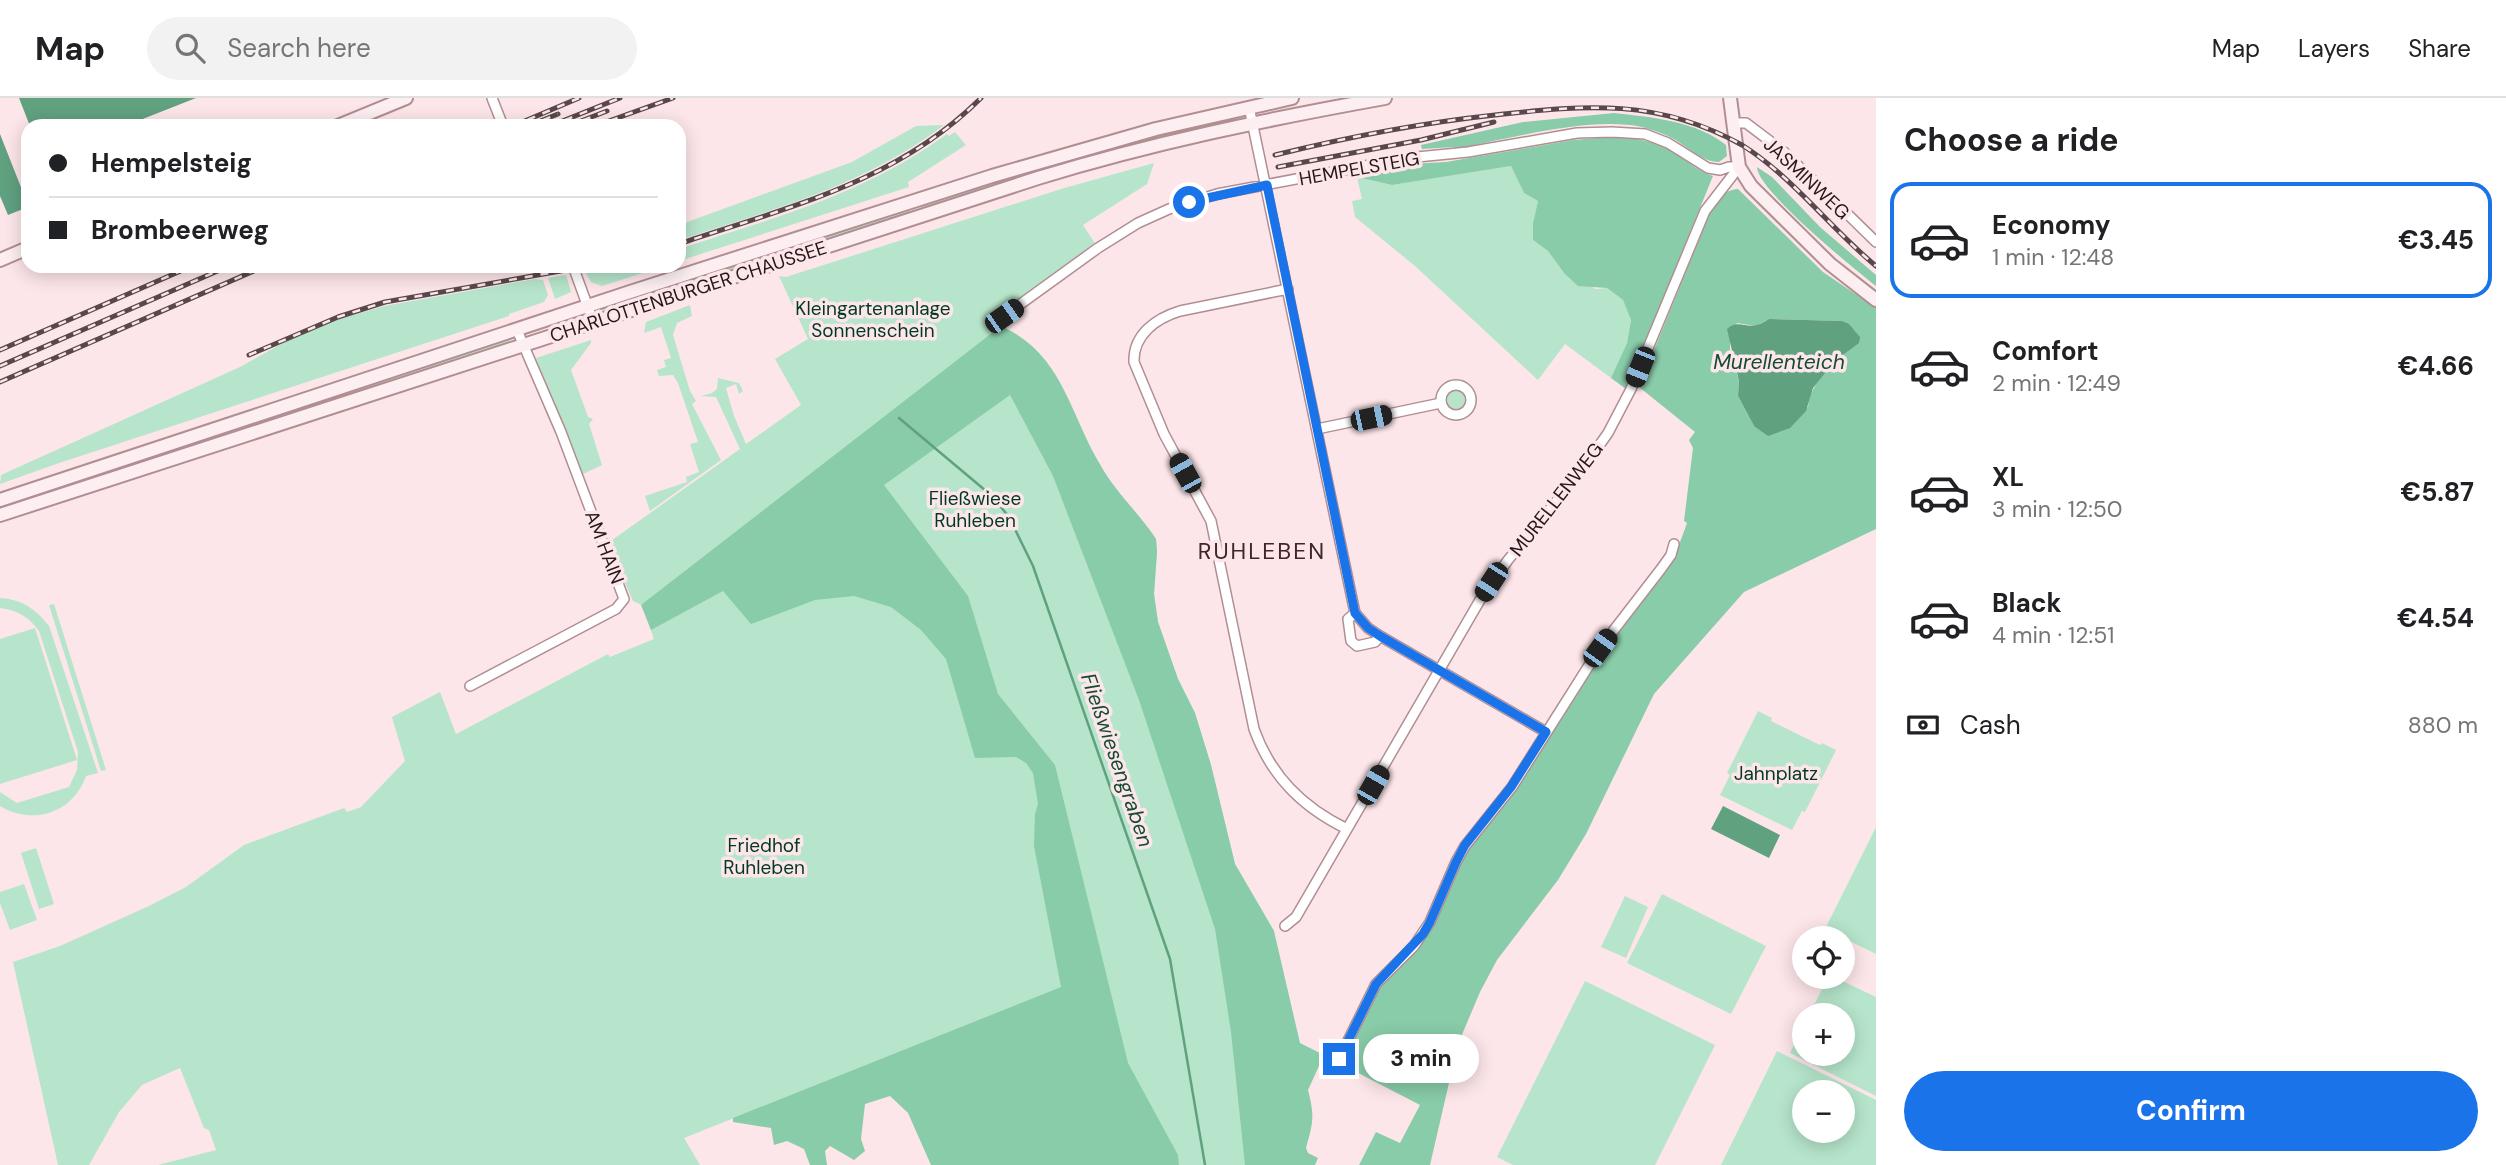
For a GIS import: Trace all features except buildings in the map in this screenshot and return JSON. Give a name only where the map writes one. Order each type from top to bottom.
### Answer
[{"type":"main road","points":[[355,119],[406,98]]},
{"type":"main road","name":"CHARLOTTENBURGER CHAUSSEE","points":[[0,500],[587,306],[1073,152],[1292,98]]},
{"type":"main road","name":"CHARLOTTENBURGER CHAUSSEE","points":[[0,515],[1052,174],[1169,141],[1385,98]]},
{"type":"main road","points":[[1730,98],[1739,167],[1751,186],[1820,254],[1876,300]]},
{"type":"main road","points":[[0,260],[21,251]]},
{"type":"street","points":[[492,98],[500,119]]},
{"type":"street","points":[[1249,107],[1355,613],[1368,628],[1380,636],[1546,732]]},
{"type":"street","name":"JASMINWEG","points":[[1735,123],[1746,123],[1783,151],[1876,242]]},
{"type":"street","name":"HEMPELSTEIG","points":[[1004,316],[1098,248],[1148,218],[1198,199],[1267,185],[1407,158],[1468,152],[1577,134],[1612,132],[1645,134],[1668,144],[1708,168],[1720,170],[1739,167]]},
{"type":"street","name":"MURELLENWEG","points":[[1285,926],[1296,917],[1491,582],[1608,433],[1632,389],[1704,211],[1739,167]]},
{"type":"street","points":[[575,273],[593,321]]},
{"type":"street","points":[[1288,289],[1180,310],[1163,317],[1142,335],[1135,350],[1134,362],[1164,435],[1211,521],[1260,745],[1277,775],[1291,791],[1319,814],[1347,829]]},
{"type":"street","name":"AM HAIN","points":[[470,687],[616,609],[624,599],[561,432],[517,330]]},
{"type":"street","points":[[1317,429],[1441,402]]},
{"type":"street","points":[[1339,1059],[1376,984],[1423,934],[1465,845],[1511,787],[1600,648],[1671,555],[1674,544]]},
{"type":"street","points":[[1355,613],[1348,619],[1352,641],[1357,646],[1375,642],[1380,636]]},
{"type":"green space","points":[[1238,116],[1242,118],[1106,152],[924,209],[922,207],[922,204],[1079,156]]},
{"type":"green space","points":[[944,125],[914,146],[850,180],[783,206],[686,238],[686,222],[852,162],[916,126]]},
{"type":"green space","points":[[955,132],[966,145],[908,182],[909,187],[686,259],[686,247],[784,215],[851,189],[915,155],[947,134],[949,136]]},
{"type":"green space","points":[[1154,163],[1147,184],[1083,225],[1098,248],[999,318],[1001,326],[1040,355],[1053,372],[1103,471],[1156,539],[1154,594],[1158,622],[1178,679],[1195,713],[1211,765],[1235,864],[1274,931],[1258,1165],[1079,1165],[1042,995],[684,1138],[700,1165],[158,1165],[216,1150],[209,1130],[204,1128],[180,1068],[142,1085],[119,1112],[89,1165],[58,1165],[13,962],[60,946],[149,906],[186,887],[244,845],[344,808],[347,812],[361,807],[405,761],[392,717],[440,692],[456,734],[608,654],[610,657],[654,639],[642,605],[633,601],[608,543],[740,449],[716,397],[701,396],[717,389],[718,378],[739,383],[743,391],[739,394],[736,384],[726,388],[746,444],[801,405],[775,359],[808,339],[779,276],[786,277],[1061,189]]},
{"type":"green space","points":[[1511,166],[1524,193],[1538,201],[1533,223],[1533,240],[1548,251],[1564,273],[1596,289],[1607,288],[1623,300],[1631,319],[1627,343],[1611,378],[1565,344],[1538,380],[1415,266],[1355,217],[1352,201],[1362,199],[1357,177],[1392,185]]},
{"type":"green space","points":[[907,209],[909,214],[605,312],[601,310],[601,308]]},
{"type":"green space","points":[[586,273],[643,273],[602,286],[591,282]]},
{"type":"green space","points":[[566,275],[571,292],[555,299],[548,278]]},
{"type":"green space","points":[[535,279],[543,280],[548,295],[544,302],[509,316],[0,484],[1,475],[240,367],[292,338],[327,323],[384,306]]},
{"type":"green space","points":[[690,305],[692,316],[677,323],[673,335],[690,391],[696,401],[692,404],[721,460],[650,511],[645,496],[687,482],[686,477],[699,472],[690,444],[698,442],[678,383],[673,375],[659,376],[657,370],[666,367],[664,360],[671,358],[661,327],[644,333],[646,322]]},
{"type":"green space","points":[[509,338],[510,343],[273,419],[354,392],[374,382]]},
{"type":"green space","points":[[591,340],[571,370],[588,417],[593,419],[589,424],[602,465],[581,475],[536,358]]},
{"type":"green space","points":[[1457,390],[1465,393],[1468,401],[1465,409],[1457,412],[1449,409],[1446,401],[1449,393]]},
{"type":"green space","points":[[243,424],[244,429],[0,510],[0,505]]},
{"type":"green space","points":[[0,598],[15,600],[28,606],[49,626],[98,773],[86,776],[80,789],[62,807],[38,815],[13,812],[0,806],[0,792],[17,803],[69,787],[77,770],[78,752],[39,631],[22,615],[0,608]]},
{"type":"green space","points":[[54,604],[106,770],[101,771],[49,605]]},
{"type":"green space","points":[[35,628],[77,760],[0,784],[0,639]]},
{"type":"green space","name":"Jahnplatz","points":[[1758,711],[1772,718],[1771,721],[1836,750],[1805,812],[1802,811],[1792,830],[1720,795],[1730,775],[1727,773]]},
{"type":"green space","points":[[1876,827],[1876,954],[1855,944],[1855,926],[1826,926]]},
{"type":"green space","points":[[36,848],[54,904],[39,909],[21,853]]},
{"type":"green space","points":[[24,884],[37,920],[10,930],[0,903],[0,892]]},
{"type":"green space","points":[[1662,894],[1766,946],[1731,1014],[1627,963]]},
{"type":"green space","points":[[1625,896],[1648,907],[1626,958],[1601,947]]},
{"type":"green space","points":[[1585,981],[1715,1045],[1655,1165],[1513,1165],[1497,1157]]},
{"type":"green space","points":[[1855,987],[1876,997],[1876,1096],[1855,1086],[1855,1080],[1844,1080],[1816,1066],[1855,1066],[1855,1003],[1815,1003],[1822,989]]},
{"type":"green space","points":[[1777,1051],[1792,1058],[1792,1066],[1807,1066],[1836,1080],[1792,1080],[1792,1143],[1855,1143],[1855,1090],[1876,1100],[1876,1165],[1721,1165]]},
{"type":"shaded area","points":[[1614,113],[1643,116],[1701,130],[1726,145],[1727,156],[1719,162],[1713,161],[1701,157],[1661,133],[1621,124],[1574,126],[1455,149],[1422,149],[1421,145],[1523,122]]},
{"type":"shaded area","points":[[1610,137],[1655,143],[1713,176],[1626,389],[1611,378],[1627,343],[1631,320],[1623,300],[1607,288],[1578,286],[1564,273],[1548,251],[1533,240],[1533,223],[1538,201],[1524,193],[1511,166],[1392,185],[1357,177],[1357,174],[1410,164],[1446,162],[1573,140]]},
{"type":"shaded area","points":[[1757,167],[1772,177],[1820,227],[1876,275],[1876,286],[1829,247],[1772,193]]},
{"type":"shaded area","points":[[1738,189],[1823,272],[1876,308],[1876,529],[1744,592],[1654,694],[1586,834],[1558,880],[1497,960],[1480,992],[1458,1044],[1430,1165],[1359,1165],[1376,1132],[1400,1143],[1420,1105],[1337,1062],[1382,982],[1416,951],[1429,933],[1452,879],[1473,842],[1596,661],[1675,556],[1687,523],[1684,521],[1693,448],[1689,440],[1695,432],[1639,387],[1709,215],[1720,198]],"holes":[[[1769,319],[1842,321],[1856,332],[1845,352],[1817,383],[1808,407],[1754,426],[1738,396],[1739,381],[1730,349],[1737,323],[1756,326]]]},
{"type":"shaded area","points":[[1001,326],[1022,338],[1038,352],[1051,369],[1107,476],[1156,539],[1154,594],[1158,622],[1178,679],[1195,713],[1211,765],[1235,864],[1274,931],[1300,1043],[1324,1055],[1308,1090],[1312,1120],[1306,1148],[1308,1153],[1318,1158],[1315,1165],[1245,1165],[1231,1032],[1215,929],[1139,700],[1053,476],[1010,395],[884,485],[968,596],[998,694],[1055,765],[1128,1063],[1178,1155],[1179,1165],[931,1165],[908,1113],[890,1096],[865,1104],[861,1139],[865,1151],[854,1160],[830,1146],[825,1151],[827,1165],[810,1165],[804,1149],[787,1141],[774,1145],[771,1128],[733,1122],[733,1118],[1061,987],[1034,846],[1038,804],[1033,773],[1026,763],[1016,757],[975,758],[946,659],[921,630],[891,607],[854,596],[815,600],[751,624],[723,591],[651,630],[641,605]]},
{"type":"water","points":[[19,98],[196,98],[143,119],[27,119]]},
{"type":"water","points":[[0,134],[21,187],[21,210],[8,215],[0,196]]},
{"type":"water","name":"Murellenteich","points":[[1769,319],[1842,321],[1849,324],[1860,337],[1859,343],[1836,360],[1813,388],[1806,411],[1790,428],[1768,436],[1754,426],[1738,396],[1739,381],[1727,329],[1738,324],[1753,326]]},
{"type":"water","points":[[1723,806],[1780,835],[1769,858],[1711,829]]},
{"type":"waterway","name":"Fließwiesengraben","points":[[899,418],[992,496],[1009,517],[1033,566],[1170,959],[1205,1165]]},
{"type":"railway","points":[[530,119],[579,98]]},
{"type":"railway","points":[[568,119],[620,98]]},
{"type":"railway","points":[[614,119],[673,98]]},
{"type":"railway","points":[[686,242],[800,204],[877,171],[914,151],[948,127],[981,98]]},
{"type":"railway","points":[[1275,155],[1384,131],[1495,115],[1592,108],[1651,112],[1711,130],[1761,158],[1795,187],[1876,266]]},
{"type":"railway","points":[[586,119],[607,111]]},
{"type":"railway","points":[[546,119],[558,114]]},
{"type":"railway","points":[[1278,167],[1421,140],[1494,122]]},
{"type":"railway","points":[[0,350],[176,273]]},
{"type":"railway","points":[[0,366],[213,273]]},
{"type":"railway","points":[[0,382],[249,273]]},
{"type":"railway","points":[[249,355],[338,317],[385,302],[549,273]]},
{"type":"district","name":"RUHLEBEN","points":[[1262,551]]},
{"type":"route","points":[[1189,202],[1267,185],[1355,613],[1368,628],[1380,636],[1546,732],[1511,787],[1465,845],[1423,934],[1376,984],[1339,1059]]},
{"type":"park label","name":"Kleingartenanlage Sonnenschein","points":[[873,319]]},
{"type":"park label","name":"Fließwiese Ruhleben","points":[[975,509]]},
{"type":"park label","name":"Friedhof Ruhleben","points":[[764,856]]}]
